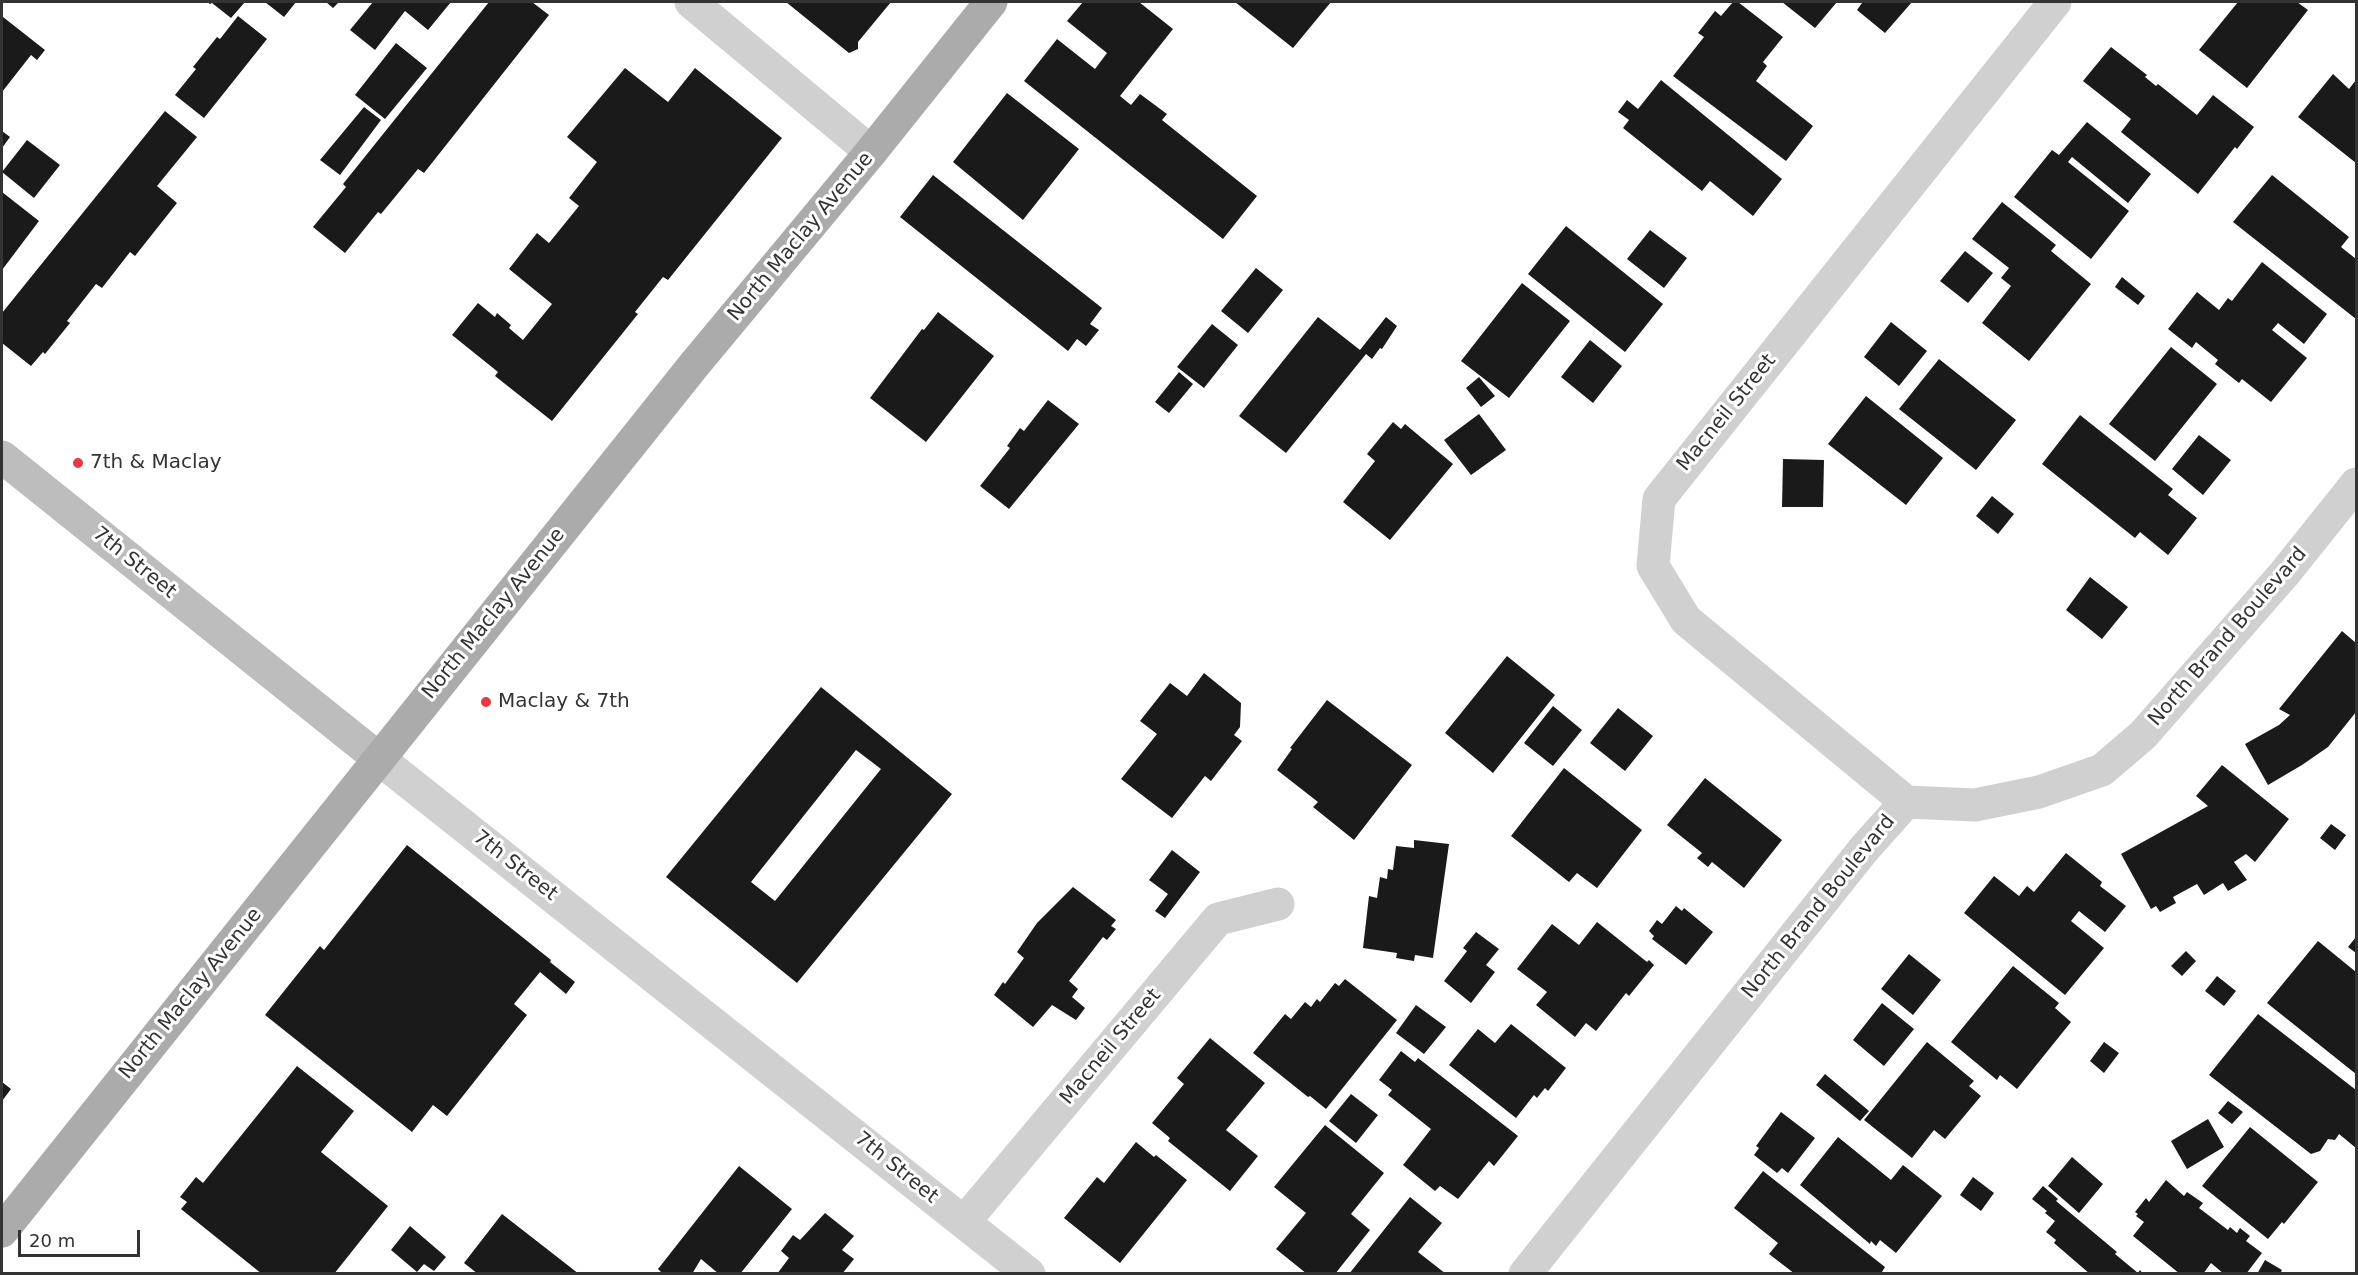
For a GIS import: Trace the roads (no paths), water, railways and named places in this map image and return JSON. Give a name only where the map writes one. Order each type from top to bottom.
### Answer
[{"type":"main road","name":"North Maclay Avenue","points":[[2,1231],[694,365],[872,152],[991,2]]},
{"type":"street","points":[[691,2],[872,152]]},
{"type":"street","name":"Macneil Street","points":[[1906,802],[1686,620],[1653,566],[1659,499],[2055,2]]},
{"type":"street","name":"7th Street","points":[[2,457],[1029,1274]]},
{"type":"street","name":"North Brand Boulevard","points":[[1525,1274],[1864,849],[1906,802],[1975,805],[2039,792],[2102,771],[2143,735],[2284,574],[2356,484]]},
{"type":"street","name":"Macneil Street","points":[[964,1222],[1218,920],[1278,904]]},
{"type":"place","name":"7th & Maclay","points":[[78,463]]},
{"type":"place","name":"Maclay & 7th","points":[[486,702]]}]
